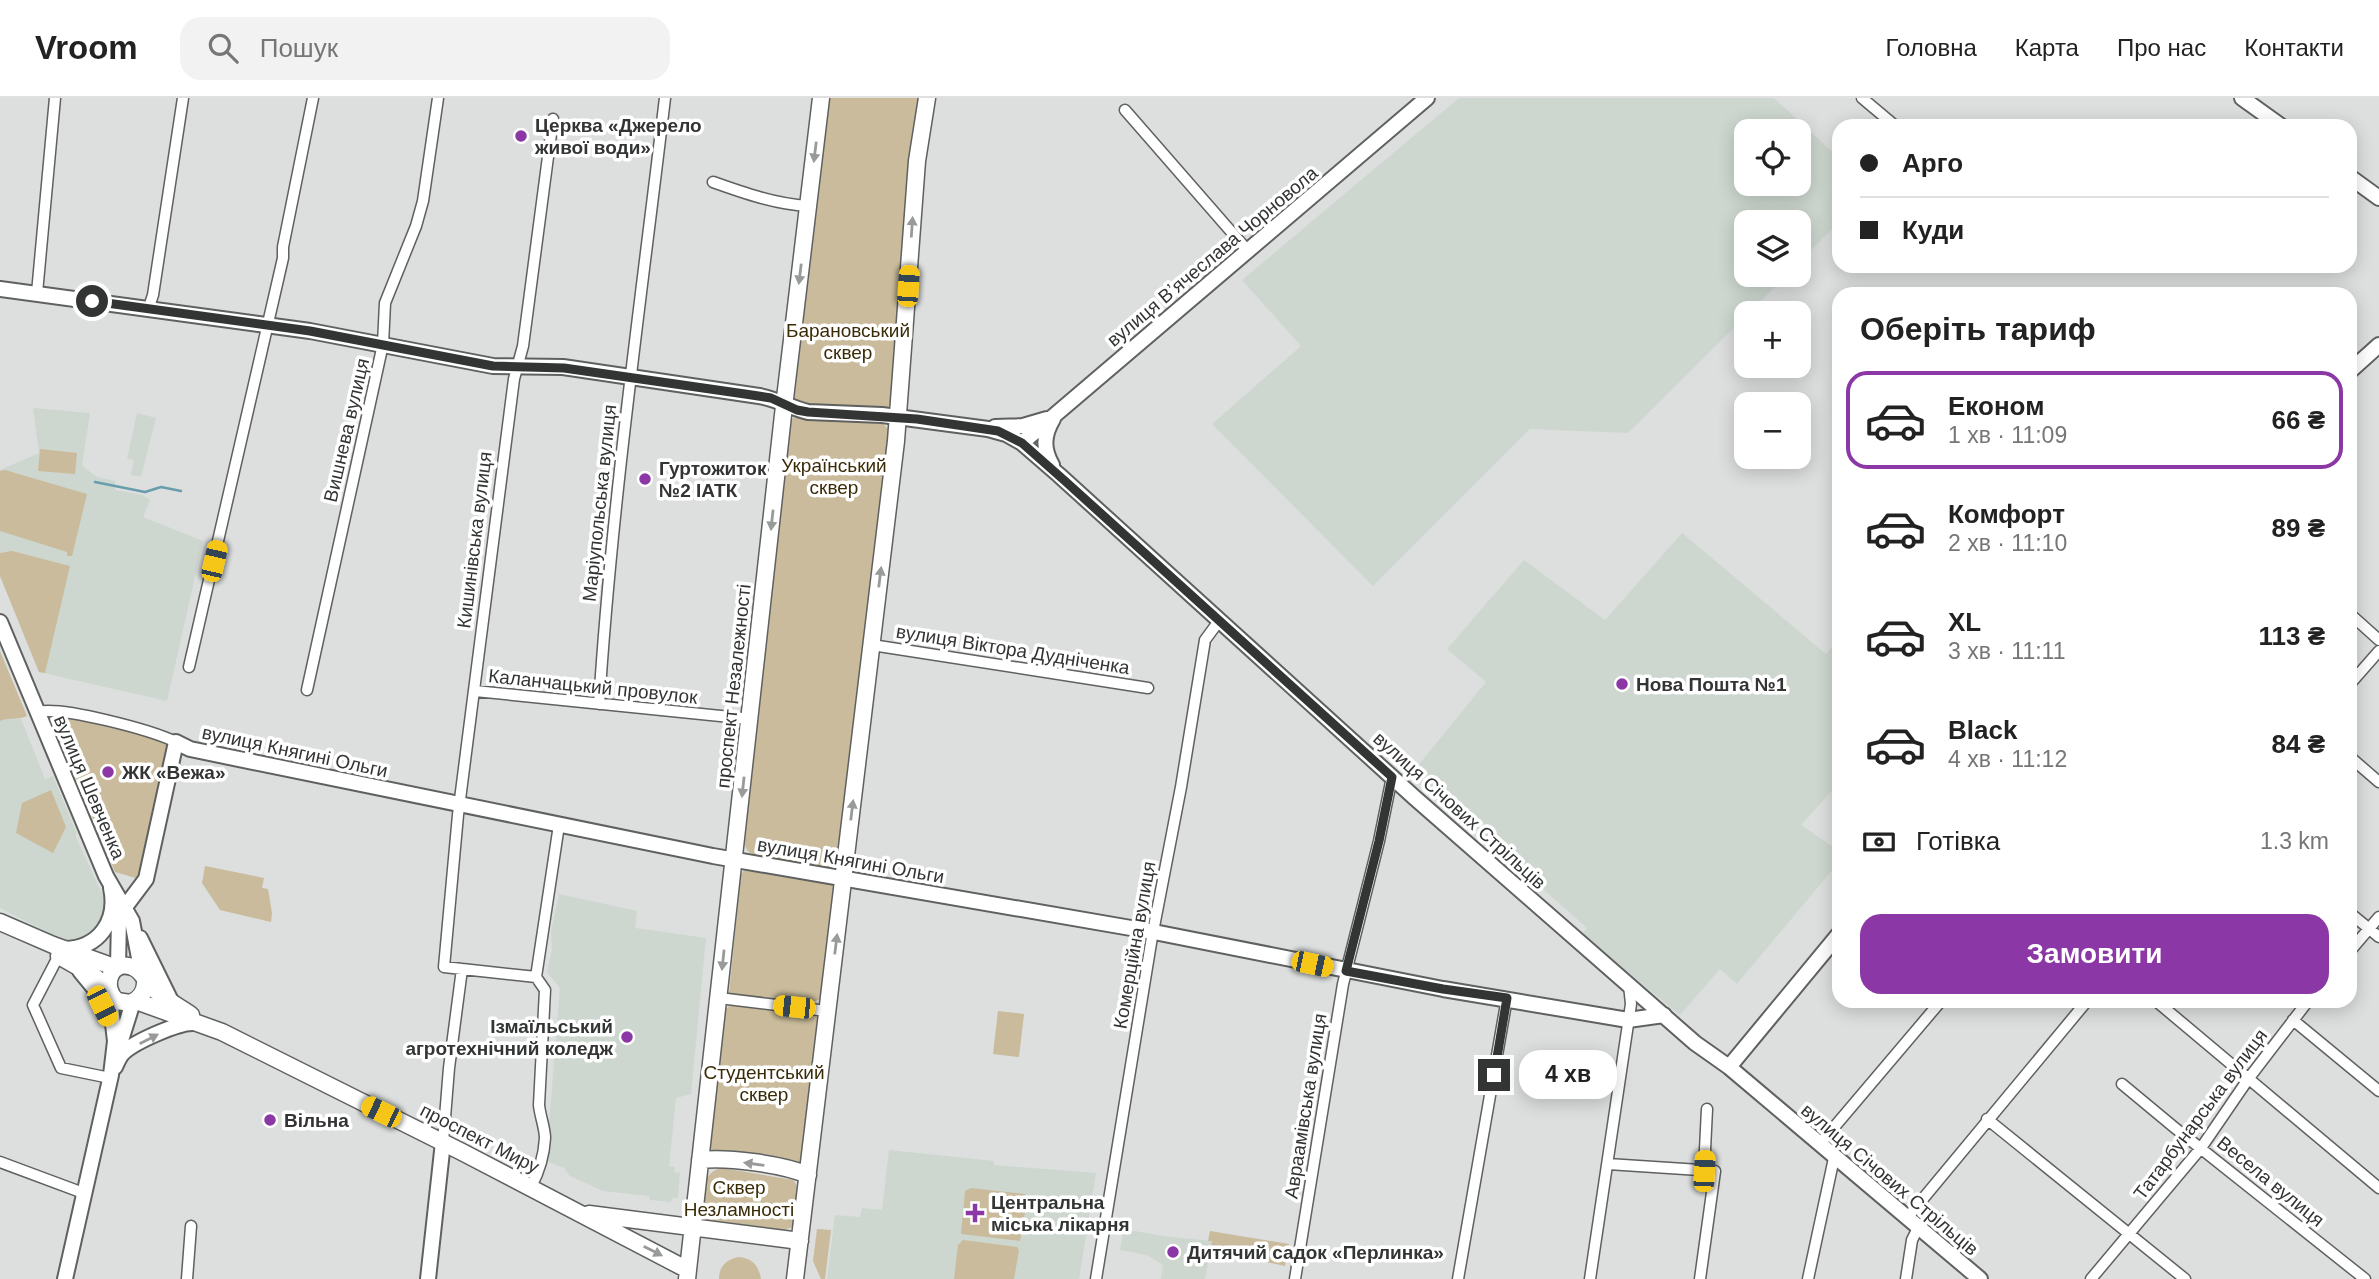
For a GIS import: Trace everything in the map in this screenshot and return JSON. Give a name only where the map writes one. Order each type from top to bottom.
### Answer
[{"type":"main road","name":"проспект Незалежності","points":[[688,1274],[821,98]]},
{"type":"main road","points":[[795,1279],[898,417],[917,161],[927,98]]},
{"type":"main road","points":[[0,922],[62,952],[106,966],[132,966],[144,977],[143,993],[134,1001],[120,1002],[94,976],[62,952]]},
{"type":"main road","points":[[108,989],[109,977],[118,968]]},
{"type":"main road","name":"проспект Миру","points":[[144,977],[161,995],[205,1026]]},
{"type":"main road","name":"проспект Миру","points":[[134,1001],[205,1026],[443,1142],[688,1274]]},
{"type":"main road","points":[[700,1160],[717,1158],[795,1170],[807,1175]]},
{"type":"main road","name":"проспект Миру","points":[[579,1213],[800,1241]]},
{"type":"street","points":[[37,293],[55,98]]},
{"type":"street","points":[[148,310],[153,295],[183,98]]},
{"type":"street","points":[[189,667],[283,258],[313,98]]},
{"type":"street","name":"Вишнева вулиця","points":[[307,690],[383,344],[386,303],[423,201],[438,98]]},
{"type":"street","name":"Маріупольська вулиця","points":[[599,704],[606,606],[665,98]]},
{"type":"street","name":"вулиця Вʼячеслава Чорновола","points":[[1022,443],[1427,98]]},
{"type":"street","points":[[1862,98],[1887,119]]},
{"type":"street","points":[[2242,98],[2270,119]]},
{"type":"street","points":[[1125,110],[1248,251]]},
{"type":"street","name":"Кишинівська вулиця","points":[[463,969],[444,967],[459,805],[514,379],[523,346],[553,119]]},
{"type":"street","points":[[713,182],[760,198],[808,206]]},
{"type":"street","points":[[2357,182],[2379,198]]},
{"type":"street","name":"вулиця Січових Стрільців","points":[[0,289],[267,325],[480,363],[517,367],[547,366],[771,398],[808,412],[898,417],[979,427],[1006,434],[1022,443],[1059,475],[1392,777],[1695,1043],[1729,1067],[1980,1279]]},
{"type":"street","points":[[2357,365],[2379,345]]},
{"type":"street","points":[[979,427],[1023,426],[1056,414]]},
{"type":"street","points":[[1056,414],[1047,430],[1045,446],[1059,475]]},
{"type":"street","points":[[2357,620],[2379,640]]},
{"type":"street","name":"Комерційна вулиця","points":[[1096,1279],[1205,640],[1219,621]]},
{"type":"street","name":"вулиця Шевченка","points":[[0,622],[108,880],[121,918],[171,1001]]},
{"type":"street","name":"вулиця Віктора Дудніченка","points":[[872,645],[1148,688]]},
{"type":"street","points":[[2357,676],[2379,651]]},
{"type":"street","name":"Каланчацький провулок","points":[[475,691],[750,719]]},
{"type":"street","name":"вулиця Княгині Ольги","points":[[37,712],[56,710],[159,734],[190,749],[735,859],[1154,932],[1443,989],[1628,1020],[1664,1015]]},
{"type":"street","points":[[111,1077],[61,1068],[33,1005],[62,952],[88,944],[121,918],[134,893],[146,879],[176,742]]},
{"type":"street","points":[[2357,763],[2379,782]]},
{"type":"street","name":"Авраамівська вулиця","points":[[1295,1279],[1346,971],[1379,841],[1392,777]]},
{"type":"street","points":[[530,1187],[541,1168],[545,1136],[539,1105],[545,990],[536,977],[559,825]]},
{"type":"street","points":[[108,880],[134,893]]},
{"type":"street","points":[[108,880],[112,905],[121,918],[144,977]]},
{"type":"street","points":[[2357,943],[2379,917]]},
{"type":"street","points":[[118,968],[121,918]]},
{"type":"street","points":[[2357,919],[2379,937]]},
{"type":"street","points":[[1729,1067],[1832,942]]},
{"type":"street","points":[[62,952],[86,976],[114,1029]]},
{"type":"street","points":[[428,1279],[449,1068],[463,969],[536,977]]},
{"type":"street","points":[[1590,1279],[1631,1004],[1629,984]]},
{"type":"street","points":[[65,1279],[111,1077],[115,1049],[108,989]]},
{"type":"street","points":[[719,998],[827,1011]]},
{"type":"street","points":[[1458,1279],[1507,998]]},
{"type":"street","points":[[111,1077],[134,1001]]},
{"type":"street","points":[[1819,1144],[1935,1008]]},
{"type":"street","points":[[1906,1279],[1912,1223],[1987,1119],[2081,1008]]},
{"type":"street","points":[[2164,1008],[2379,1188]]},
{"type":"street","name":"Татарбунарська вулиця","points":[[2091,1279],[2201,1148],[2300,1008]]},
{"type":"street","points":[[1628,1020],[1674,1031],[1695,1043]]},
{"type":"street","points":[[2293,1020],[2379,1091]]},
{"type":"street","points":[[111,1077],[125,1051],[177,1025],[205,1026]]},
{"type":"street","name":"Весела вулиця","points":[[2122,1084],[2365,1279]]},
{"type":"street","points":[[1704,1171],[1707,1109]]},
{"type":"street","points":[[1987,1119],[2185,1279]]},
{"type":"street","points":[[1808,1279],[1834,1157]]},
{"type":"street","points":[[0,1162],[86,1194]]},
{"type":"street","points":[[1608,1164],[1715,1171],[1700,1279]]},
{"type":"street","points":[[187,1279],[191,1226]]},
{"type":"shaded area","points":[[1459,98],[1774,98],[1797,119],[1734,119],[1734,196],[1811,196],[1811,132],[1832,152],[1832,229],[1811,250],[1811,210],[1734,210],[1734,287],[1775,287],[1761,301],[1734,301],[1734,328],[1628,433],[1530,429],[1373,586],[1212,424],[1301,346],[1242,280]]},
{"type":"shaded area","points":[[33,408],[90,413],[82,466],[97,477],[115,481],[115,490],[142,495],[150,500],[143,517],[203,541],[167,701],[39,672],[0,576],[0,470],[39,453]]},
{"type":"shaded area","points":[[137,413],[156,418],[141,477],[131,475],[134,460],[127,459]]},
{"type":"shaded area","points":[[1682,533],[1826,654],[1832,648],[1832,791],[1801,825],[1832,846],[1832,870],[1737,984],[1720,969],[1680,1015],[1582,934],[1587,928],[1412,773],[1486,682],[1447,649],[1524,560],[1605,620]]},
{"type":"shaded area","points":[[11,717],[21,719],[45,779],[53,776],[76,837],[106,903],[107,908],[100,928],[82,940],[65,941],[0,908],[0,721]]},
{"type":"shaded area","name":"Ізмаїльський агротехнічний коледж","points":[[559,894],[637,911],[635,928],[706,938],[691,1094],[676,1098],[669,1166],[675,1167],[674,1172],[680,1173],[678,1198],[672,1198],[671,1202],[650,1200],[649,1196],[603,1191],[570,1176],[564,1168],[546,1161],[560,988],[547,972],[552,949],[551,931]]},
{"type":"shaded area","name":"Центральна міська лікарня","points":[[889,1150],[994,1161],[994,1165],[1096,1173],[1079,1279],[827,1279],[835,1215],[860,1217],[862,1208],[882,1210]]},
{"type":"shaded area","name":"Дитячий садок «Перлинка»","points":[[1124,1229],[1212,1241],[1205,1279],[1161,1279],[1163,1265],[1147,1255],[1120,1250]]},
{"type":"green space","name":"Барановський сквер","points":[[827,98],[920,98],[891,405],[882,410],[801,405],[793,397]]},
{"type":"green space","name":"Український сквер","points":[[793,418],[883,424],[889,430],[839,865],[836,870],[762,858],[748,851],[745,844],[789,423]]},
{"type":"green space","points":[[40,449],[77,453],[75,474],[38,471]]},
{"type":"green space","points":[[5,470],[87,494],[72,556],[67,556],[67,552],[0,531],[0,471]]},
{"type":"green space","points":[[12,551],[70,566],[45,673],[39,672],[0,576],[0,553]]},
{"type":"green space","points":[[0,651],[27,716],[0,721]]},
{"type":"green space","points":[[62,716],[163,740],[169,748],[139,879],[115,872],[56,728],[55,719]]},
{"type":"green space","points":[[51,790],[66,827],[53,853],[16,833],[22,803]]},
{"type":"green space","points":[[205,866],[264,878],[262,888],[268,889],[271,922],[220,910],[202,883]]},
{"type":"green space","name":"Студентський сквер","points":[[750,868],[828,882],[836,887],[821,999],[808,1004],[729,993],[741,875],[744,870]]},
{"type":"green space","name":"Студентський сквер","points":[[730,1005],[815,1014],[819,1017],[802,1162],[798,1164],[716,1156],[710,1147],[725,1010]]},
{"type":"green space","points":[[998,1011],[1024,1014],[1019,1057],[993,1054]]},
{"type":"green space","name":"Сквер Незламності","points":[[722,1168],[793,1180],[799,1196],[793,1227],[784,1230],[702,1219],[703,1188],[709,1175]]},
{"type":"green space","points":[[971,1188],[1025,1194],[1027,1201],[1020,1241],[961,1234],[965,1191]]},
{"type":"green space","points":[[817,1229],[831,1230],[825,1279],[821,1279],[813,1261]]},
{"type":"green space","points":[[1210,1231],[1289,1244],[1285,1266],[1210,1250]]},
{"type":"green space","points":[[963,1240],[1017,1247],[1019,1250],[1014,1279],[954,1279],[958,1245]]},
{"type":"green space","points":[[739,1257],[754,1264],[761,1279],[719,1279],[724,1264]]},
{"type":"waterway","points":[[95,482],[145,492],[161,487],[181,491]]},
{"type":"place","name":"Церква «Джерело живої води»","points":[[521,136]]},
{"type":"place","name":"Гуртожиток №2 ІАТК","points":[[645,479]]},
{"type":"place","name":"Нова Пошта №1","points":[[1622,684]]},
{"type":"place","name":"ЖК «Вежа»","points":[[108,772]]},
{"type":"place","name":"Ізмаїльський агротехнічний коледж","points":[[627,1037]]},
{"type":"place","name":"Вільна","points":[[270,1120]]},
{"type":"place","name":"Центральна міська лікарня","points":[[975,1213]]},
{"type":"place","name":"Дитячий садок «Перлинка»","points":[[1173,1252]]},
{"type":"route","points":[[92,301],[310,331],[493,366],[547,366],[771,398],[808,412],[881,415],[979,427],[1014,438],[1392,777],[1379,841],[1346,971],[1507,998],[1494,1075]]}]
